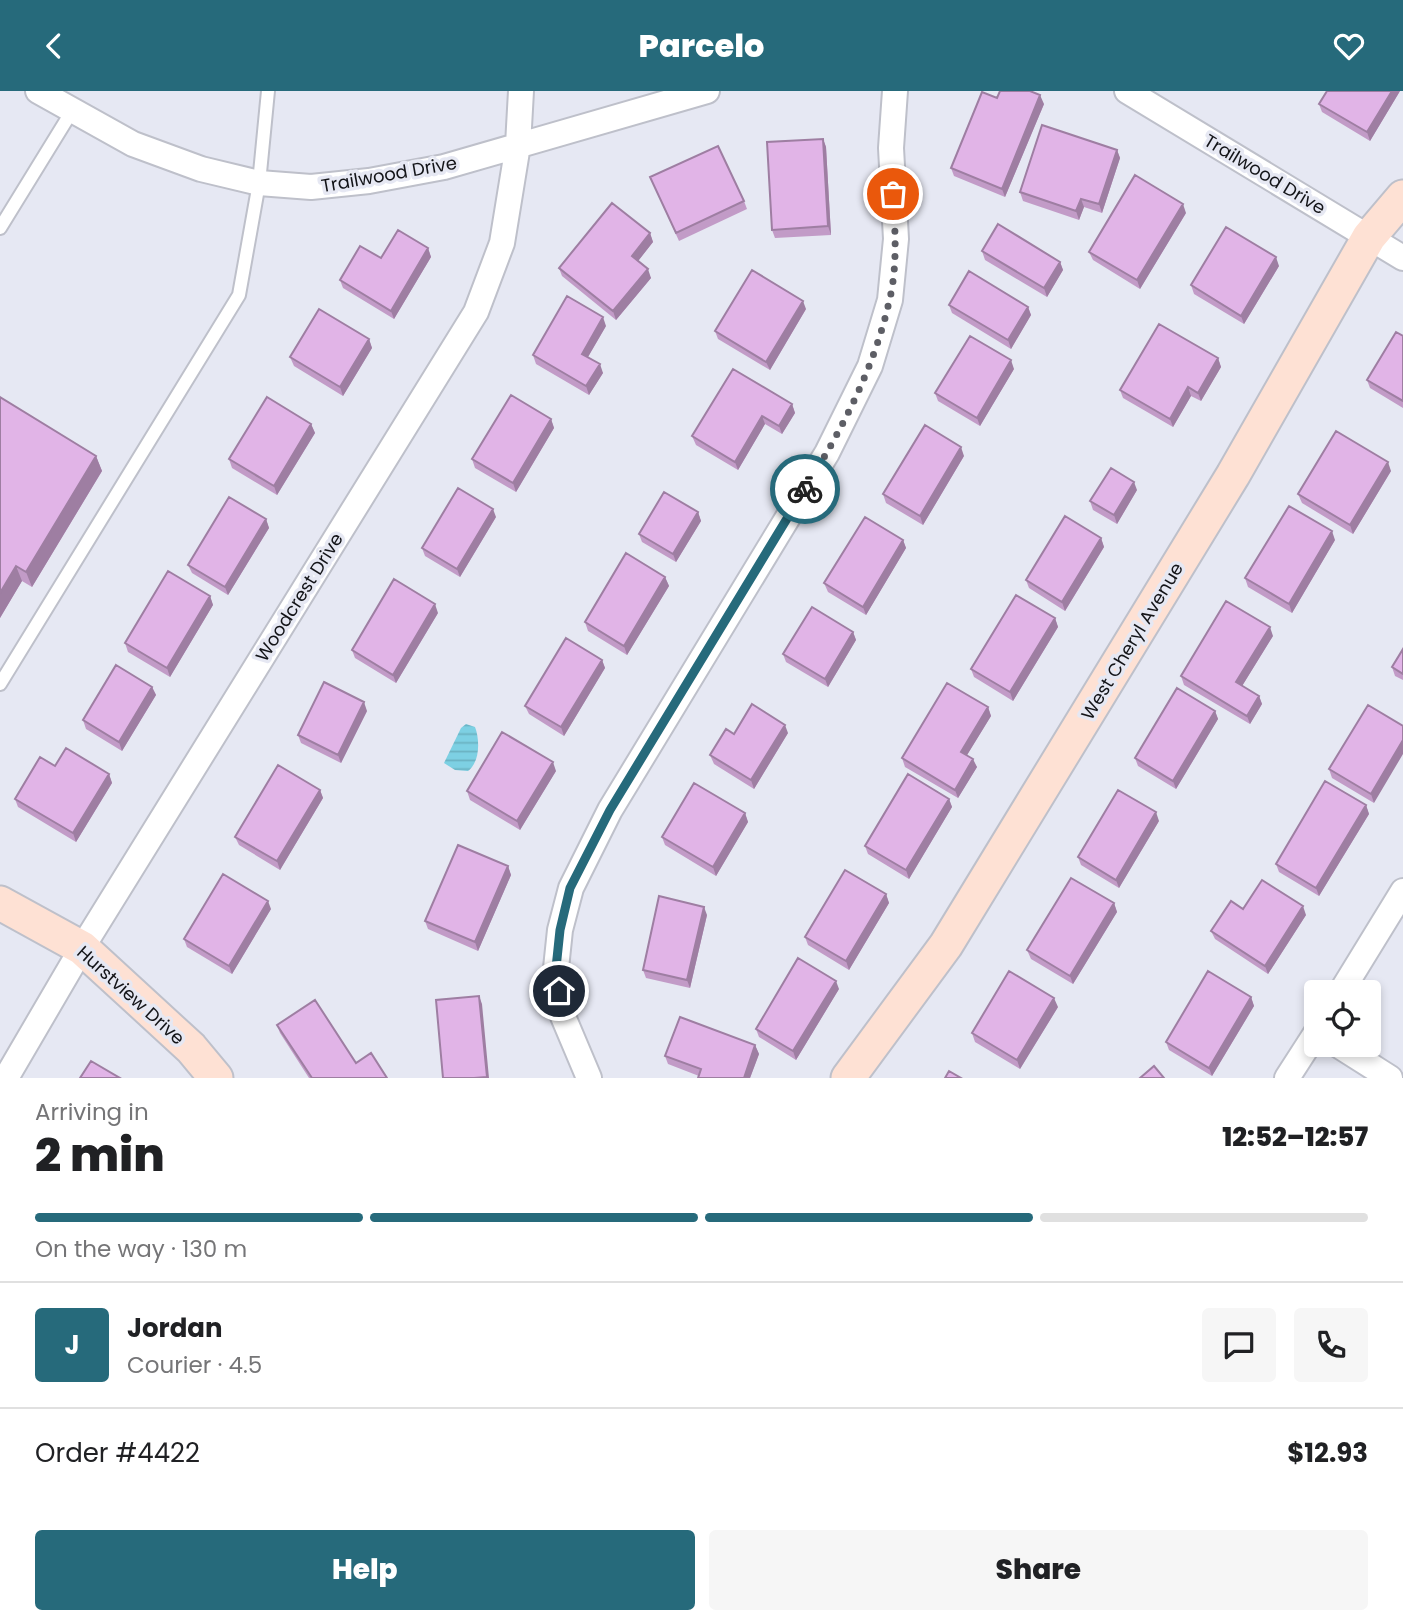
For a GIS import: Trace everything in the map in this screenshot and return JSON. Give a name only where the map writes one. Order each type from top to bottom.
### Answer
[{"type":"street","name":"Trailwood Drive","points":[[38,91],[144,148],[201,169],[260,183],[311,187],[369,181],[444,167],[707,91]]},
{"type":"street","name":"Woodcrest Drive","points":[[6,1078],[82,948],[476,312],[502,243],[518,145],[521,91]]},
{"type":"street","points":[[589,1078],[562,1014],[556,968],[560,930],[570,888],[610,810],[827,453],[870,366],[890,300],[895,251],[891,148],[895,91]]},
{"type":"street","name":"Trailwood Drive","points":[[1127,91],[1403,258]]},
{"type":"street","name":"West Cheryl Avenue","points":[[848,1078],[946,945],[1233,475],[1369,237],[1403,197]]},
{"type":"street","points":[[1348,980],[1403,891]]},
{"type":"street","name":"Hurstview Drive","points":[[0,903],[82,948],[191,1048],[216,1078]]},
{"type":"street","points":[[1287,1078],[1304,1052]]},
{"type":"street","points":[[1357,1057],[1390,1078]]},
{"type":"lane","points":[[0,684],[239,295],[260,183],[268,91]]},
{"type":"lane","points":[[0,228],[72,111]]},
{"type":"water","points":[[466,724],[475,727],[478,738],[477,757],[468,771],[455,770],[444,763],[461,728]]},
{"type":"building","points":[[1000,91],[1030,91],[1040,95],[1002,189],[951,168],[982,92],[997,98]]},
{"type":"building","points":[[1327,91],[1392,91],[1367,132],[1319,104]]},
{"type":"building","points":[[1042,125],[1117,150],[1099,204],[1081,199],[1076,211],[1020,192]]},
{"type":"building","points":[[823,139],[828,226],[772,230],[767,142]]},
{"type":"building","points":[[718,146],[744,201],[676,233],[650,177]]},
{"type":"building","points":[[1135,175],[1183,204],[1137,280],[1089,252]]},
{"type":"building","points":[[612,203],[650,233],[632,256],[648,269],[613,311],[559,268]]},
{"type":"building","points":[[998,224],[1060,262],[1044,288],[982,251]]},
{"type":"building","points":[[1226,227],[1276,257],[1241,316],[1191,285]]},
{"type":"building","points":[[398,230],[428,248],[391,311],[340,280],[360,246],[381,258]]},
{"type":"building","points":[[752,270],[803,301],[766,362],[715,331]]},
{"type":"building","points":[[969,271],[1028,307],[1008,340],[949,305]]},
{"type":"building","points":[[567,296],[603,317],[582,354],[600,364],[586,386],[533,355]]},
{"type":"building","points":[[319,309],[369,339],[340,387],[290,357]]},
{"type":"building","points":[[1159,324],[1218,358],[1198,393],[1188,387],[1170,419],[1120,390]]},
{"type":"building","points":[[1396,332],[1403,336],[1403,401],[1367,380]]},
{"type":"building","points":[[970,336],[1011,360],[977,418],[935,393]]},
{"type":"building","points":[[733,369],[792,404],[779,426],[762,416],[735,462],[692,436]]},
{"type":"building","points":[[511,395],[551,419],[513,483],[472,459]]},
{"type":"building","points":[[0,397],[96,456],[26,572],[16,566],[0,593]]},
{"type":"building","points":[[267,397],[311,424],[274,486],[229,459]]},
{"type":"building","points":[[925,425],[961,447],[920,516],[883,494]]},
{"type":"building","points":[[1336,431],[1388,462],[1350,525],[1298,494]]},
{"type":"building","points":[[1111,468],[1134,482],[1114,515],[1090,501]]},
{"type":"building","points":[[458,488],[493,509],[457,569],[422,548]]},
{"type":"building","points":[[664,492],[698,512],[673,554],[639,534]]},
{"type":"building","points":[[229,497],[266,519],[225,587],[188,565]]},
{"type":"building","points":[[1289,506],[1332,531],[1289,604],[1245,578]]},
{"type":"building","points":[[1065,516],[1101,538],[1062,602],[1026,580]]},
{"type":"building","points":[[865,517],[903,540],[863,607],[824,583]]},
{"type":"building","points":[[626,553],[665,577],[624,646],[585,622]]},
{"type":"building","points":[[168,571],[210,596],[167,668],[125,643]]},
{"type":"building","points":[[394,579],[435,604],[393,675],[352,650]]},
{"type":"building","points":[[1016,595],[1055,618],[1010,692],[971,669]]},
{"type":"building","points":[[1226,601],[1270,627],[1236,682],[1259,696],[1247,716],[1181,676]]},
{"type":"building","points":[[812,607],[853,632],[825,679],[783,654]]},
{"type":"building","points":[[566,638],[602,660],[561,727],[525,706]]},
{"type":"building","points":[[1403,649],[1403,674],[1392,667]]},
{"type":"building","points":[[116,665],[152,687],[119,742],[83,720]]},
{"type":"building","points":[[324,682],[364,702],[338,755],[298,735]]},
{"type":"building","points":[[947,683],[988,707],[961,752],[973,759],[955,790],[902,758]]},
{"type":"building","points":[[1177,688],[1215,711],[1173,781],[1135,758]]},
{"type":"building","points":[[752,704],[785,725],[751,780],[710,755],[726,729],[734,734]]},
{"type":"building","points":[[1368,705],[1403,726],[1403,740],[1371,794],[1329,769]]},
{"type":"building","points":[[502,732],[553,762],[517,821],[467,791]]},
{"type":"building","points":[[66,748],[109,774],[73,833],[15,799],[40,757],[55,766]]},
{"type":"building","points":[[278,765],[320,790],[277,861],[235,837]]},
{"type":"building","points":[[908,774],[949,799],[906,870],[865,846]]},
{"type":"building","points":[[1325,781],[1366,805],[1316,888],[1276,864]]},
{"type":"building","points":[[694,783],[745,813],[713,867],[662,837]]},
{"type":"building","points":[[1118,790],[1156,812],[1116,880],[1078,857]]},
{"type":"building","points":[[458,845],[508,866],[475,942],[425,921]]},
{"type":"building","points":[[845,870],[886,894],[846,961],[805,937]]},
{"type":"building","points":[[223,874],[268,901],[229,966],[184,939]]},
{"type":"building","points":[[1071,878],[1114,903],[1070,976],[1027,950]]},
{"type":"building","points":[[1262,880],[1303,906],[1265,966],[1211,931],[1231,901],[1243,909]]},
{"type":"building","points":[[659,896],[704,907],[687,980],[643,970]]},
{"type":"building","points":[[798,958],[836,981],[793,1051],[756,1029]]},
{"type":"building","points":[[1009,971],[1054,998],[1017,1060],[972,1033]]},
{"type":"building","points":[[1208,971],[1251,997],[1209,1068],[1166,1042]]},
{"type":"building","points":[[479,996],[487,1077],[443,1078],[436,1000]]},
{"type":"building","points":[[315,1000],[356,1063],[371,1053],[387,1078],[312,1078],[277,1025]]},
{"type":"building","points":[[680,1017],[755,1045],[744,1078],[698,1078],[701,1069],[665,1056]]},
{"type":"building","points":[[91,1061],[120,1078],[80,1078]]},
{"type":"building","points":[[1154,1066],[1164,1078],[1140,1078]]},
{"type":"building","points":[[949,1071],[961,1078],[945,1078]]},
{"type":"way so far","points":[[805,489],[827,453],[870,366],[877,344],[890,300],[896,239],[893,194]]},
{"type":"route","points":[[559,991],[556,968],[560,930],[570,888],[610,810],[805,489]]}]
